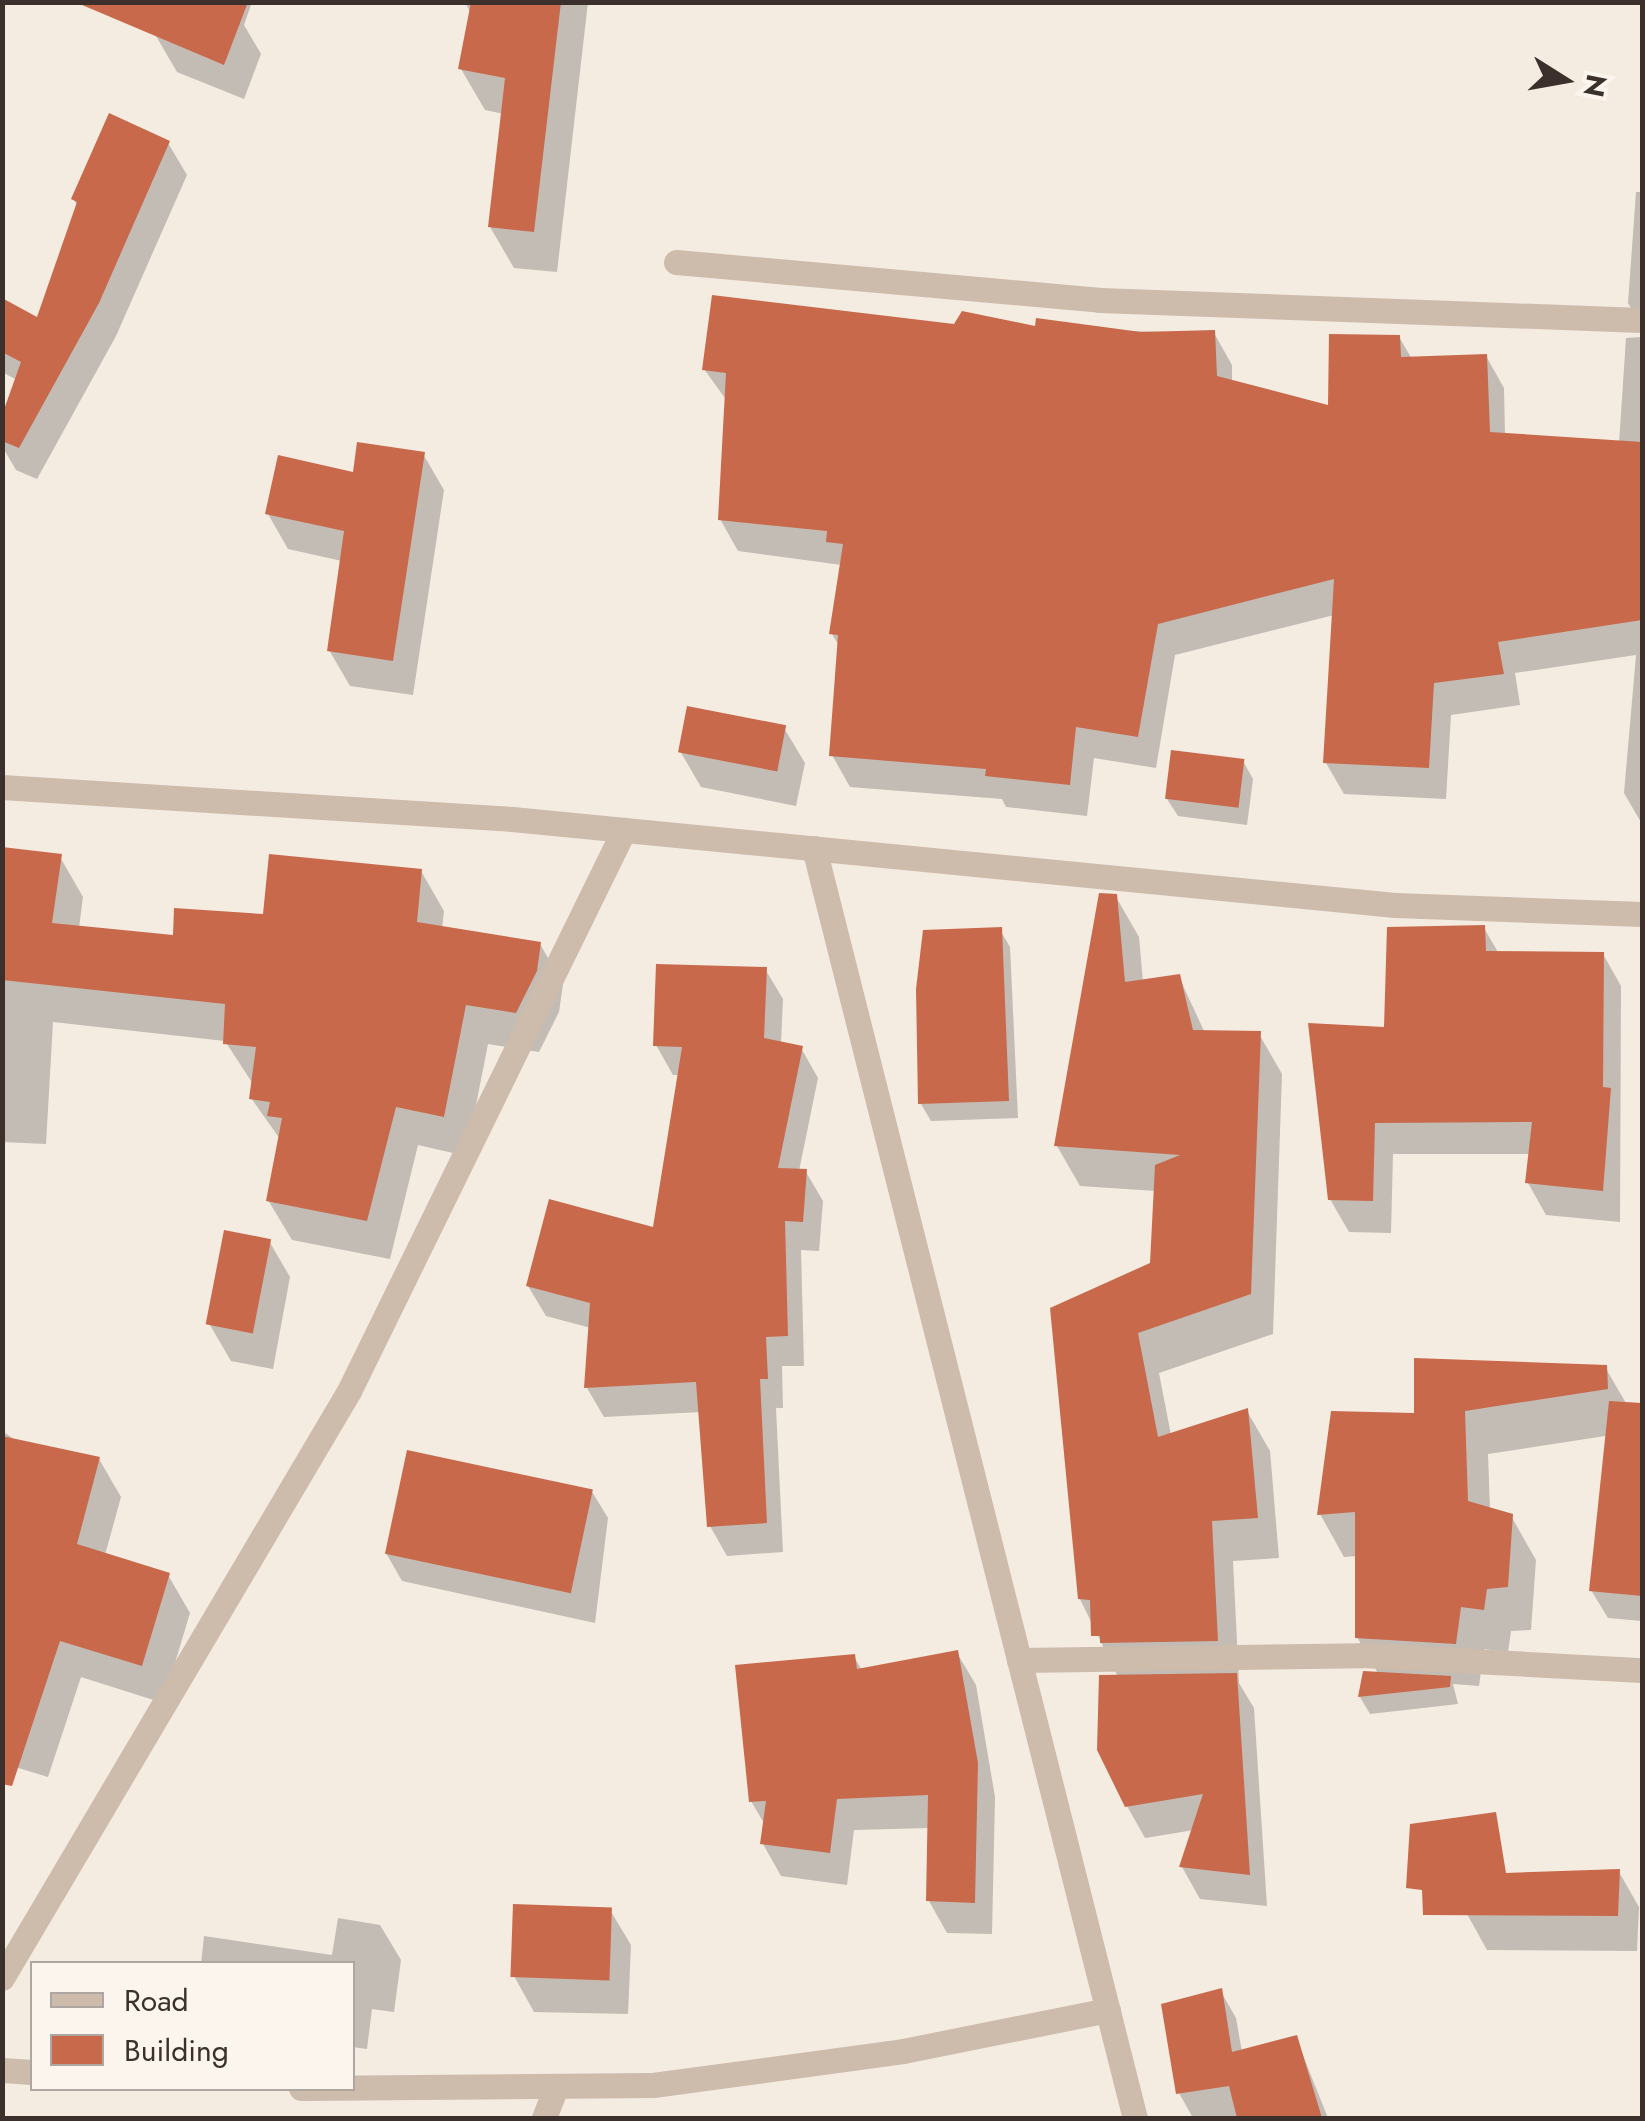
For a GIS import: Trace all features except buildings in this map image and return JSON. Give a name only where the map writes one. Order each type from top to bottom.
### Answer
[{"type":"street","points":[[676,262],[1100,300],[1642,320]]},
{"type":"street","points":[[2,788],[109,790],[624,830],[1376,903],[1642,914]]},
{"type":"street","points":[[2,1978],[349,1391],[624,830]]},
{"type":"street","points":[[814,848],[1135,2118]]},
{"type":"street","points":[[1019,1660],[1362,1655],[1642,1670]]},
{"type":"street","points":[[355,2088],[653,2085],[903,2051],[1108,2010]]},
{"type":"street","points":[[2,2070],[30,2072]]},
{"type":"street","points":[[544,2118],[556,2087]]}]
